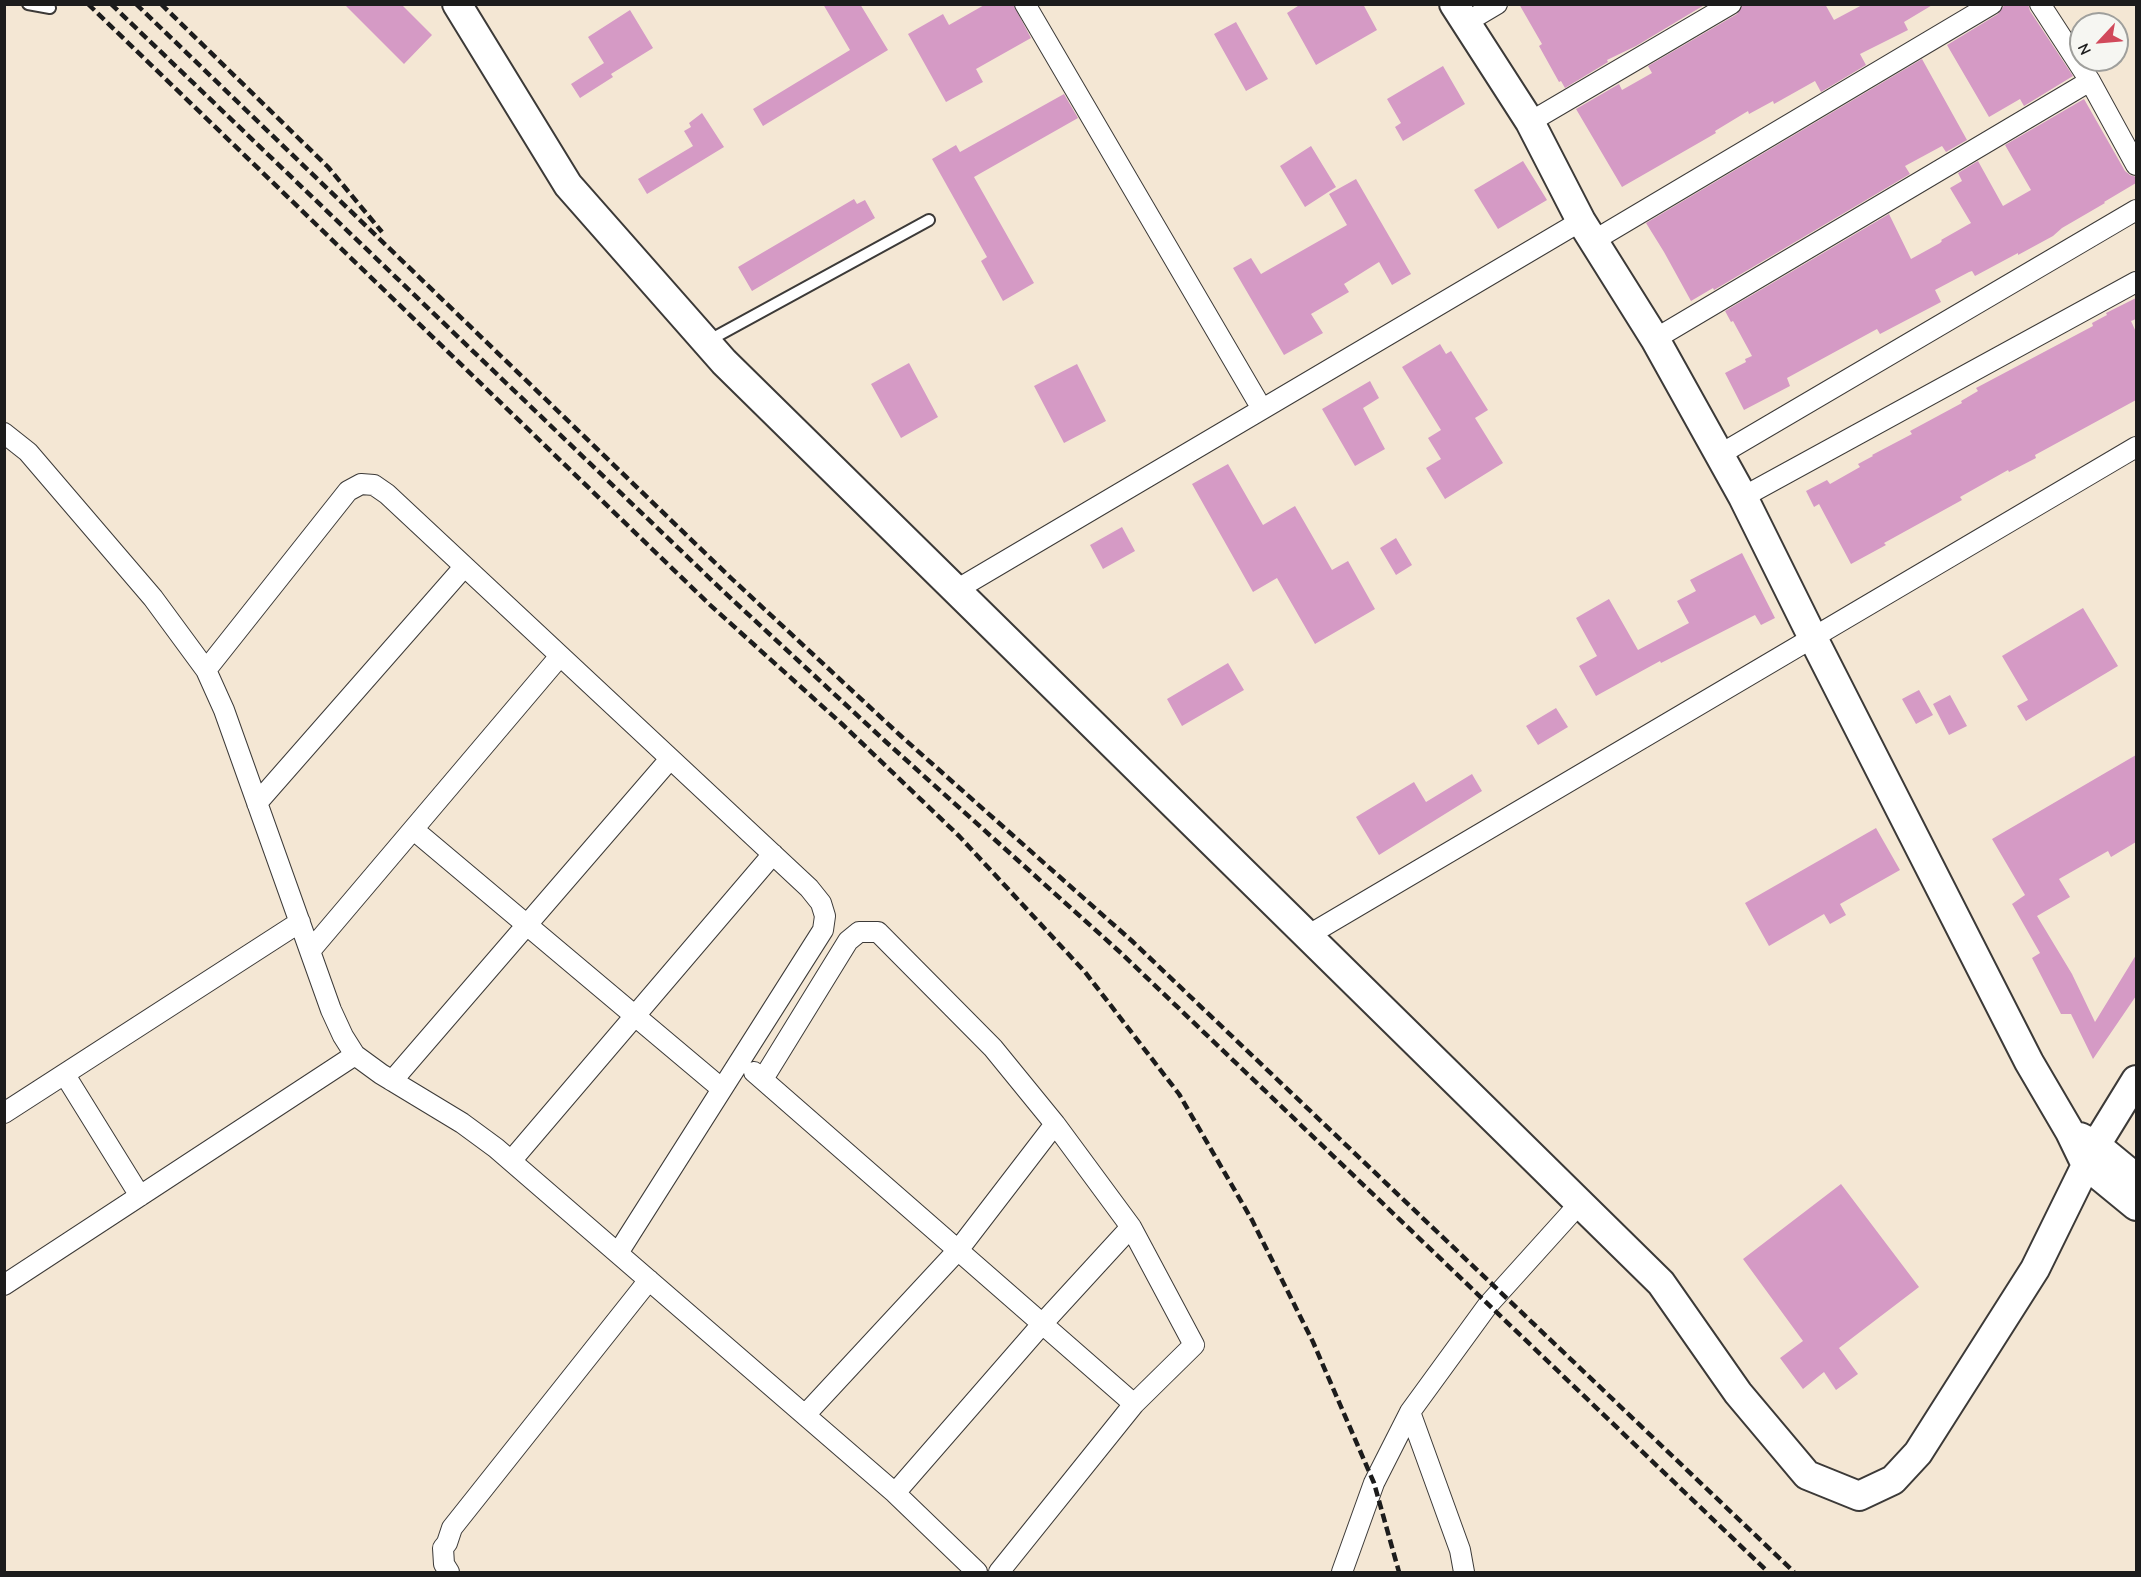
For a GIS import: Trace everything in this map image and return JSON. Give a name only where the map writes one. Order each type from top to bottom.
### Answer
[{"type":"main road","points":[[457,4],[568,185],[724,362],[1661,1283],[1738,1393],[1807,1475],[1859,1496],[1893,1480],[1918,1453],[2035,1269],[2091,1155],[2136,1080]]},
{"type":"main road","points":[[1460,14],[1530,122],[1587,231],[1656,339],[1743,497],[2029,1062],[2070,1132],[2136,1206]]},
{"type":"main road","points":[[2091,1155],[2136,1178]]},
{"type":"street","points":[[1025,4],[1262,409]]},
{"type":"street","points":[[1460,14],[1497,4]]},
{"type":"street","points":[[1530,122],[1731,4]]},
{"type":"street","points":[[956,590],[1262,409],[1587,231],[1992,4]]},
{"type":"street","points":[[2040,4],[2090,81],[2136,165]]},
{"type":"street","points":[[1656,339],[2090,81]]},
{"type":"street","points":[[1719,454],[2136,210]]},
{"type":"street","points":[[1743,497],[2136,282]]},
{"type":"street","points":[[4,433],[28,452],[153,598],[206,670],[224,710],[331,1010],[355,1055],[392,1081],[462,1123],[511,1161],[895,1493],[977,1572]]},
{"type":"street","points":[[1307,936],[2136,447]]},
{"type":"street","points":[[206,670],[348,491],[361,484],[374,485],[387,494],[773,854],[809,888],[821,903],[825,916],[823,930],[618,1253]]},
{"type":"street","points":[[257,803],[464,567]]},
{"type":"street","points":[[310,951],[560,656]]},
{"type":"street","points":[[392,1081],[670,759]]},
{"type":"street","points":[[414,830],[722,1089]]},
{"type":"street","points":[[511,1161],[773,854]]},
{"type":"street","points":[[4,1113],[300,922]]},
{"type":"street","points":[[762,1079],[848,941],[859,932],[878,932],[993,1048],[1055,1124],[1131,1227],[1194,1345],[1134,1404],[999,1572]]},
{"type":"street","points":[[4,1285],[355,1055]]},
{"type":"street","points":[[741,1060],[1134,1404]]},
{"type":"street","points":[[65,1075],[140,1196]]},
{"type":"street","points":[[805,1415],[959,1249],[1055,1124]]},
{"type":"street","points":[[1342,1572],[1374,1483],[1410,1412],[1488,1305],[1580,1203]]},
{"type":"street","points":[[895,1493],[1043,1323],[1131,1227]]},
{"type":"street","points":[[449,1572],[444,1564],[443,1548],[452,1528],[649,1280]]},
{"type":"street","points":[[1410,1412],[1460,1550],[1464,1572]]},
{"type":"lane","points":[[28,4],[50,8]]},
{"type":"lane","points":[[706,342],[929,220]]},
{"type":"building","points":[[344,4],[401,4],[432,35],[404,64]]},
{"type":"building","points":[[823,4],[860,4],[888,50],[763,126],[753,109],[850,50]]},
{"type":"building","points":[[986,4],[1013,4],[1031,38],[976,69],[983,82],[946,102],[908,34],[943,14],[949,25]]},
{"type":"building","points":[[1301,4],[1363,4],[1377,30],[1316,65],[1287,13]]},
{"type":"building","points":[[1519,4],[1706,4],[1636,46],[1607,60],[1608,62],[1565,88],[1561,81],[1559,82],[1539,46],[1542,44]]},
{"type":"building","points":[[1743,4],[1825,4],[1834,20],[1864,4],[1934,4],[1904,22],[1908,30],[1860,54],[1866,65],[1821,92],[1815,81],[1774,104],[1773,101],[1749,114],[1748,111],[1715,131],[1716,133],[1622,187],[1576,109],[1619,84],[1622,90],[1652,73],[1648,66],[1737,14]]},
{"type":"building","points":[[2005,4],[2028,4],[2030,11],[2073,76],[2024,106],[2020,99],[1989,117],[1947,45],[1998,14]]},
{"type":"building","points":[[630,10],[653,48],[611,74],[613,77],[580,98],[571,84],[604,63],[588,37]]},
{"type":"building","points":[[1236,22],[1268,79],[1246,91],[1214,34]]},
{"type":"building","points":[[1922,59],[1967,140],[1946,152],[1942,146],[1905,166],[1910,174],[1714,290],[1713,288],[1691,301],[1646,223]]},
{"type":"building","points":[[1443,66],[1465,104],[1403,141],[1395,127],[1401,123],[1387,99]]},
{"type":"building","points":[[1064,94],[1078,118],[974,177],[1034,283],[1003,301],[981,261],[987,257],[932,159],[956,145],[960,152]]},
{"type":"building","points":[[2084,99],[2125,171],[2136,177],[2136,183],[2062,228],[2053,236],[2018,255],[2018,253],[1975,276],[1972,271],[1969,272],[1935,290],[1941,302],[1880,334],[1877,329],[1787,378],[1790,386],[1744,410],[1725,373],[1746,362],[1745,359],[1752,356],[1725,311],[1889,214],[1911,259],[1940,243],[1941,240],[1971,223],[1950,188],[1962,181],[1958,173],[1978,161],[2003,206],[2031,190],[2005,145]]},
{"type":"building","points":[[702,113],[724,147],[647,194],[638,179],[693,146],[684,131],[691,127],[689,123]]},
{"type":"building","points":[[1311,146],[1336,187],[1305,207],[1280,166]]},
{"type":"building","points":[[1523,161],[1547,200],[1498,229],[1474,190]]},
{"type":"building","points":[[1356,179],[1411,274],[1392,285],[1379,262],[1344,284],[1349,292],[1311,314],[1323,333],[1284,355],[1233,268],[1251,258],[1261,274],[1347,225],[1329,194]]},
{"type":"building","points":[[854,199],[857,204],[865,200],[875,218],[752,291],[738,267]]},
{"type":"building","points":[[2136,298],[2136,319],[2131,321],[2136,332],[2136,400],[2035,455],[2036,458],[2009,472],[2008,470],[1960,497],[1962,500],[1851,564],[1819,504],[1814,507],[1806,491],[1827,480],[1830,484],[1860,467],[1858,464],[1872,455],[1912,434],[1910,431],[1962,403],[1961,401],[1978,391],[1976,388],[2093,326],[2092,323],[2107,315],[2106,313]]},
{"type":"building","points":[[1440,344],[1446,354],[1451,351],[1488,410],[1475,418],[1503,463],[1445,499],[1426,468],[1441,459],[1428,438],[1441,430],[1402,367]]},
{"type":"building","points":[[909,363],[938,417],[901,438],[871,384]]},
{"type":"building","points":[[1077,364],[1106,421],[1064,443],[1034,386]]},
{"type":"building","points":[[1370,381],[1379,398],[1363,408],[1385,449],[1355,466],[1322,409]]},
{"type":"building","points":[[1228,464],[1263,525],[1295,506],[1332,570],[1348,561],[1375,609],[1315,644],[1277,578],[1253,592],[1192,484]]},
{"type":"building","points":[[1122,527],[1135,551],[1103,569],[1090,545]]},
{"type":"building","points":[[1396,538],[1412,565],[1396,575],[1380,548]]},
{"type":"building","points":[[1742,553],[1775,618],[1761,625],[1755,615],[1661,663],[1660,661],[1596,696],[1579,666],[1597,656],[1576,618],[1609,599],[1638,650],[1689,623],[1677,601],[1696,591],[1690,580]]},
{"type":"building","points":[[2083,608],[2118,666],[2026,721],[2017,706],[2028,700],[2002,656]]},
{"type":"building","points":[[1228,663],[1244,690],[1182,726],[1167,699]]},
{"type":"building","points":[[1919,690],[1933,715],[1916,724],[1902,699]]},
{"type":"building","points":[[1950,695],[1967,726],[1949,735],[1933,704]]},
{"type":"building","points":[[1556,708],[1568,727],[1538,745],[1526,726]]},
{"type":"building","points":[[2136,755],[2136,842],[2111,857],[2108,851],[2059,879],[2070,897],[2037,916],[2072,974],[2095,1022],[2136,955],[2136,996],[2093,1059],[2071,1014],[2061,1014],[2032,958],[2040,953],[2012,904],[2025,895],[1992,839]]},
{"type":"building","points":[[1472,774],[1482,791],[1379,855],[1356,817],[1414,782],[1426,802]]},
{"type":"building","points":[[1876,828],[1900,870],[1840,904],[1846,915],[1830,924],[1824,914],[1769,946],[1745,903]]},
{"type":"building","points":[[1841,1184],[1919,1287],[1839,1348],[1858,1374],[1836,1390],[1824,1372],[1803,1389],[1780,1358],[1803,1341],[1743,1259]]},
{"type":"railway","points":[[88,4],[709,604],[842,724],[959,836],[1085,972],[1179,1094],[1252,1220],[1313,1342],[1374,1483],[1399,1572]]},
{"type":"railway","points":[[111,4],[723,591],[885,741],[1121,953],[1768,1572]]},
{"type":"railway","points":[[136,4],[732,579],[902,737],[1132,941],[1794,1572]]},
{"type":"railway","points":[[161,4],[328,167],[382,232]]}]
